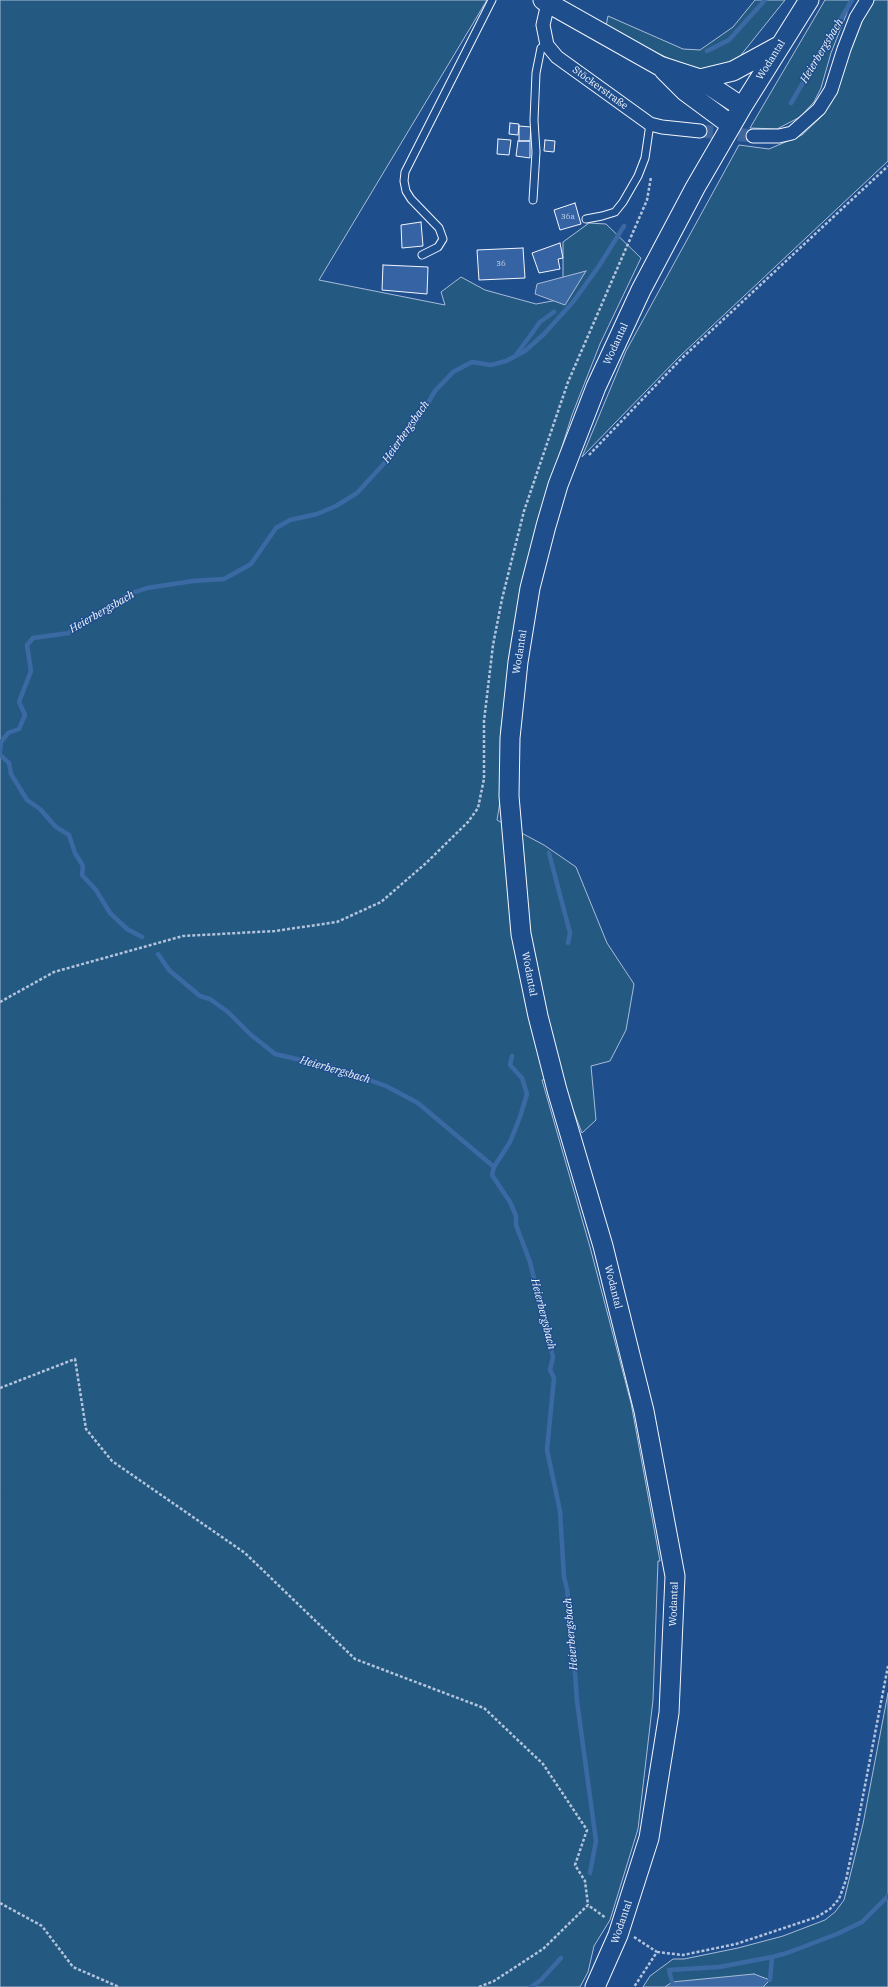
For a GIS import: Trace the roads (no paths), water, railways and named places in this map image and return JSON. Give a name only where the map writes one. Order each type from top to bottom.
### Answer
[{"type":"main road","name":"Wodantal","points":[[595,1987],[621,1928],[649,1838],[669,1713],[675,1576],[644,1411],[603,1246],[544,1038],[524,949],[509,796],[510,738],[518,662],[530,588],[558,485],[596,387],[641,290],[694,188],[808,0]]},
{"type":"main road","points":[[546,2],[660,66],[700,79],[742,107]]},
{"type":"main road","points":[[700,79],[733,72],[780,45]]},
{"type":"main road","points":[[660,66],[685,91],[731,125]]},
{"type":"street","points":[[753,136],[779,136],[792,133],[819,109],[831,90],[856,18],[867,0]]},
{"type":"street","points":[[546,2],[543,25],[547,45]]},
{"type":"street","name":"Stöckerstraße","points":[[547,45],[557,57],[650,124],[662,127],[700,131]]},
{"type":"lane","points":[[422,255],[438,247],[443,239],[438,228],[411,199],[406,191],[404,181],[405,172],[492,0]]},
{"type":"lane","points":[[534,200],[536,152],[534,120],[536,73],[541,48],[547,45]]},
{"type":"lane","points":[[586,219],[615,212],[623,202],[638,176],[645,158],[650,124]]},
{"type":"waterway","points":[[707,51],[729,40],[765,0]]},
{"type":"waterway","name":"Heierbergsbach","points":[[791,103],[852,0]]},
{"type":"waterway","name":"Heierbergsbach","points":[[0,752],[1,742],[8,733],[19,729],[25,715],[19,702],[31,671],[27,645],[33,638],[69,633],[127,595],[147,588],[193,581],[224,579],[251,564],[276,528],[290,520],[317,514],[336,506],[357,493],[390,457],[419,418],[435,391],[453,372],[472,362],[491,365],[506,361],[525,351],[544,334],[573,302],[599,266],[624,226]]},
{"type":"waterway","points":[[516,355],[540,322],[554,312]]},
{"type":"waterway","name":"Heierbergsbach","points":[[0,755],[9,763],[11,774],[27,800],[40,809],[56,827],[69,835],[75,853],[83,866],[82,875],[96,890],[110,913],[127,929],[142,937]]},
{"type":"waterway","points":[[549,853],[570,933],[568,943]]},
{"type":"waterway","name":"Heierbergsbach","points":[[158,954],[169,970],[200,996],[210,999],[228,1012],[250,1034],[275,1054],[335,1068],[386,1086],[418,1103],[494,1167],[492,1175],[510,1202],[516,1216],[516,1225],[530,1262],[553,1357],[550,1370],[554,1378],[547,1450],[560,1511],[564,1577],[567,1589],[573,1645],[577,1701],[596,1841],[590,1873]]},
{"type":"waterway","points":[[494,1167],[510,1142],[527,1094],[522,1078],[510,1065],[512,1056]]},
{"type":"waterway","points":[[672,1982],[669,1970],[719,1967],[772,1957],[787,1953],[837,1934],[862,1922],[888,1896]]},
{"type":"waterway","points":[[770,1980],[772,1957]]},
{"type":"waterway","name":"Heierbergsbach","points":[[531,1987],[541,1980],[561,1958]]},
{"type":"tunnel","points":[[700,131],[753,136]]}]
